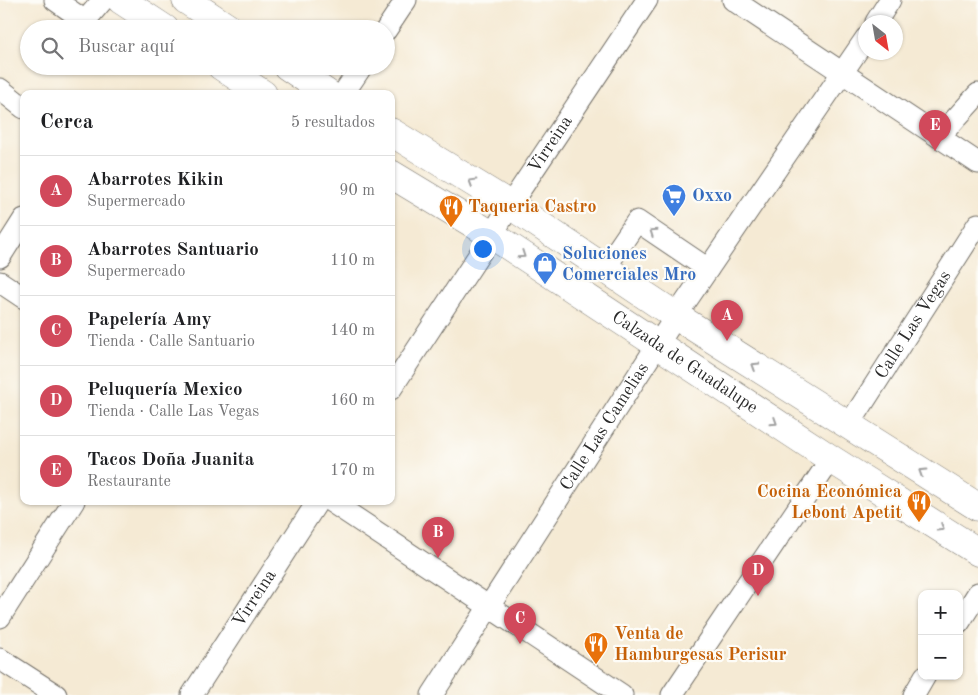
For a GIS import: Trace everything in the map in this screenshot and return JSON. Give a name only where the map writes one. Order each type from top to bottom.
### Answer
[{"type":"main road","points":[[121,0],[151,20]]},
{"type":"main road","points":[[186,0],[216,20]]},
{"type":"main road","points":[[234,75],[257,90]]},
{"type":"main road","points":[[300,75],[322,90]]},
{"type":"main road","name":"Calzada de Guadalupe","points":[[395,134],[510,205],[676,316],[978,507]]},
{"type":"main road","name":"Calzada de Guadalupe","points":[[395,176],[492,235],[831,459],[978,552]]},
{"type":"street","points":[[54,0],[84,20]]},
{"type":"street","points":[[86,20],[103,0]]},
{"type":"street","points":[[393,20],[406,0]]},
{"type":"street","name":"Virreina","points":[[395,384],[510,205],[647,0]]},
{"type":"street","points":[[733,0],[978,163]]},
{"type":"street","points":[[880,15],[890,0]]},
{"type":"street","name":"Calle Las Camelias","points":[[432,695],[676,316],[858,50]]},
{"type":"street","points":[[346,90],[356,75]]},
{"type":"street","points":[[0,90],[20,105]]},
{"type":"street","points":[[938,137],[978,94]]},
{"type":"street","points":[[605,268],[637,221],[708,269]]},
{"type":"street","name":"Calle Las Vegas","points":[[849,426],[978,224]]},
{"type":"street","points":[[0,257],[20,225]]},
{"type":"street","points":[[0,282],[20,295]]},
{"type":"street","points":[[672,695],[831,459]]},
{"type":"street","points":[[0,617],[71,505]]},
{"type":"street","name":"Virreina","points":[[192,695],[315,505]]},
{"type":"street","points":[[336,505],[622,695]]},
{"type":"street","points":[[963,617],[978,593]]},
{"type":"street","points":[[0,659],[56,695]]},
{"type":"street","points":[[914,695],[923,680]]},
{"type":"place","name":"Tacos Doña Juanita","points":[[935,151]]},
{"type":"place","name":"Oxxo","points":[[674,217]]},
{"type":"place","name":"Taqueria Castro","points":[[451,228]]},
{"type":"place","name":"Soluciones Comerciales Mro","points":[[545,285]]},
{"type":"place","name":"Abarrotes Kikin","points":[[727,341]]},
{"type":"place","name":"Cocina Económica Lebont Apetit","points":[[919,523]]},
{"type":"place","name":"Abarrotes Santuario","points":[[438,558]]},
{"type":"place","name":"Peluquería Mexico","points":[[758,596]]},
{"type":"place","name":"Papelería Amy","points":[[520,644]]},
{"type":"place","name":"Venta de Hamburgesas Perisur","points":[[596,665]]}]
